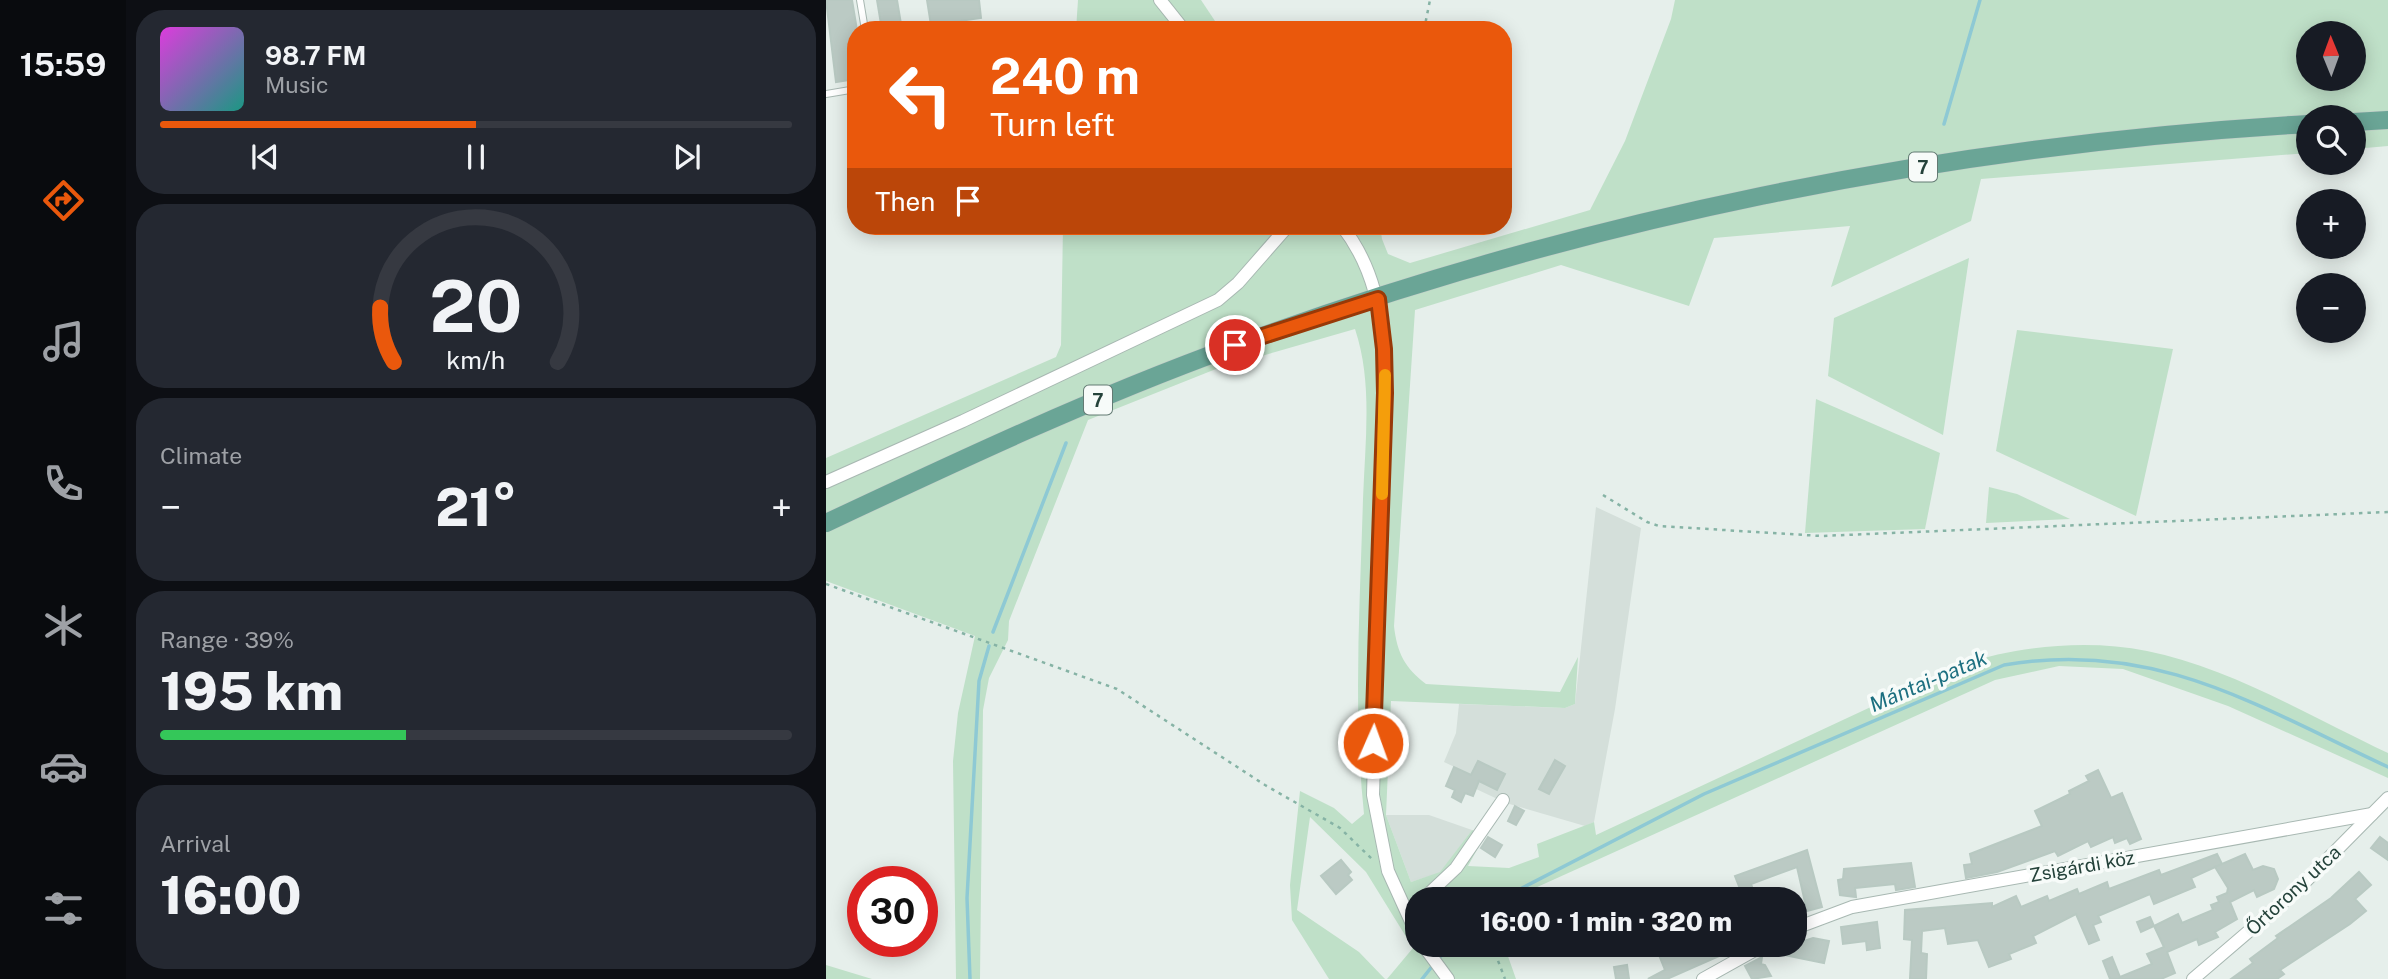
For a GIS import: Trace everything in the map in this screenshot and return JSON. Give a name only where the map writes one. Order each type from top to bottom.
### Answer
[{"type":"main road","points":[[2366,121],[2388,120]]},
{"type":"main road","name":"7","points":[[826,523],[957,462],[1164,372],[1235,345],[1544,248],[1626,226],[1849,179],[2064,145],[2167,133],[2296,125]]},
{"type":"street","points":[[1160,0],[1177,21]]},
{"type":"street","points":[[826,482],[963,421],[1218,300],[1238,283],[1280,235]]},
{"type":"street","points":[[1348,235],[1362,254],[1378,299],[1384,349],[1373,795],[1388,871],[1404,913]]},
{"type":"street","name":"Őrtorony utca","points":[[2193,979],[2297,890],[2388,798]]},
{"type":"street","points":[[1437,887],[1448,877],[1503,800]]},
{"type":"street","name":"Zsigárdi köz","points":[[1807,924],[1852,907],[2372,814]]},
{"type":"street","points":[[1431,957],[1448,979]]},
{"type":"street","points":[[1703,979],[1742,957]]},
{"type":"lane","points":[[860,0],[864,21]]},
{"type":"lane","points":[[826,94],[847,90]]},
{"type":"path","points":[[1426,21],[1430,0]]},
{"type":"path","points":[[1603,495],[1647,522],[1659,526],[1821,537],[2388,512]]},
{"type":"path","points":[[826,584],[1116,689],[1265,785],[1340,828],[1388,871]]},
{"type":"path","points":[[1497,957],[1505,979]]},
{"type":"shaded area","points":[[1596,507],[1641,528],[1615,709],[1594,822],[1585,826],[1506,803],[1459,781],[1463,771],[1444,762],[1456,733],[1459,704],[1565,708],[1575,704]]},
{"type":"shaded area","points":[[1386,815],[1429,815],[1472,830],[1440,873],[1411,882]]},
{"type":"green space","points":[[1078,0],[1201,0],[1215,21],[1077,21]]},
{"type":"green space","points":[[1675,0],[2388,0],[2388,146],[2366,148],[2366,105],[2296,105],[2296,154],[1981,179],[1971,221],[1831,287],[1850,226],[1714,238],[1689,306],[1561,265],[1415,310],[1394,626],[1403,659],[1426,684],[1560,692],[1578,657],[1575,704],[1565,708],[1391,701],[1386,815],[1411,882],[1440,872],[1472,830],[1485,835],[1468,866],[1509,868],[1539,857],[1537,844],[1594,822],[1596,835],[1963,664],[2007,653],[2054,646],[2101,645],[2147,651],[2240,681],[2388,753],[2388,778],[2228,706],[2123,669],[2059,666],[1995,680],[1538,887],[1405,887],[1405,935],[1366,872],[1310,817],[1297,910],[1359,952],[1385,979],[1329,979],[1292,920],[1290,885],[1300,791],[1334,808],[1352,824],[1364,814],[1358,657],[1366,391],[1361,349],[1355,329],[1216,369],[1088,420],[1009,621],[1008,640],[989,678],[983,710],[980,979],[956,979],[953,761],[958,713],[975,636],[826,581],[826,458],[1056,357],[1061,345],[1063,235],[1381,235],[1388,254],[1410,263],[1590,210],[1625,141],[1671,19]]},
{"type":"green space","points":[[1969,258],[1943,435],[1828,376],[1834,318]]},
{"type":"green space","points":[[2017,330],[2173,349],[2136,516],[1996,451]]},
{"type":"green space","points":[[1816,399],[1940,453],[1925,529],[1805,533]]},
{"type":"green space","points":[[1989,487],[2017,494],[2070,519],[1986,523]]},
{"type":"green space","points":[[1405,957],[1508,957],[1516,979],[1387,979]]},
{"type":"green space","points":[[826,965],[872,979],[826,979]]},
{"type":"building","points":[[826,0],[852,0],[856,21],[847,21],[847,80],[836,82]]},
{"type":"building","points":[[877,0],[897,0],[900,21],[880,21]]},
{"type":"building","points":[[927,0],[979,0],[981,18],[930,21]]},
{"type":"building","points":[[1555,760],[1565,766],[1549,794],[1539,789]]},
{"type":"building","points":[[1478,761],[1505,774],[1497,790],[1479,781],[1473,796],[1465,793],[1461,802],[1452,797],[1455,790],[1446,786],[1454,767],[1471,775]]},
{"type":"building","points":[[2098,770],[2111,798],[2122,793],[2141,839],[2130,844],[2127,838],[2115,843],[2113,837],[2091,847],[2088,841],[2058,856],[2055,851],[1997,872],[1966,878],[1964,865],[1972,864],[1970,854],[2042,826],[2035,811],[2070,794],[2069,791],[2089,781],[2086,776]]},
{"type":"building","points":[[1515,806],[1524,811],[1516,825],[1508,821]]},
{"type":"building","points":[[1488,837],[1502,845],[1495,857],[1481,848]]},
{"type":"building","points":[[2380,837],[2388,843],[2388,860],[2371,848]]},
{"type":"building","points":[[1807,850],[1822,907],[1807,911],[1807,887],[1802,887],[1797,867],[1751,884],[1752,887],[1739,887],[1735,876]]},
{"type":"building","points":[[2217,854],[2222,864],[2191,878],[2195,887],[2154,904],[2150,894],[2098,916],[2101,922],[2093,925],[2099,940],[2089,944],[2076,914],[2033,936],[2036,943],[2009,954],[2011,959],[1989,967],[1978,940],[1948,944],[1945,928],[1922,931],[1921,953],[1927,954],[1926,979],[1910,979],[1912,940],[1904,939],[1905,910],[1992,903],[1992,907],[2016,896],[2021,907],[2047,896],[2049,901],[2077,889],[2079,894],[2107,882],[2109,889],[2159,870],[2161,875]]},
{"type":"building","points":[[2245,854],[2253,870],[2263,866],[2274,869],[2278,879],[2274,889],[2257,897],[2254,890],[2230,902],[2237,919],[2215,932],[2218,937],[2199,945],[2197,939],[2167,952],[2175,973],[2161,979],[2110,979],[2103,961],[2112,957],[2120,977],[2152,964],[2147,954],[2164,947],[2154,926],[2178,914],[2182,923],[2213,910],[2211,905],[2219,902],[2217,897],[2227,893],[2228,888],[2215,867]]},
{"type":"building","points":[[1341,860],[1351,872],[1348,875],[1352,880],[1336,894],[1321,876]]},
{"type":"building","points":[[1911,863],[1915,887],[1896,890],[1895,884],[1855,888],[1856,897],[1840,895],[1838,880],[1843,879],[1844,869]]},
{"type":"building","points":[[2359,872],[2371,885],[2355,899],[2366,911],[2280,970],[2284,974],[2277,979],[2231,979],[2253,963],[2250,959],[2278,938],[2276,936],[2331,898]]},
{"type":"building","points":[[2150,917],[2154,926],[2141,932],[2137,922]]},
{"type":"building","points":[[1877,922],[1880,948],[1867,950],[1866,941],[1843,944],[1841,927]]},
{"type":"building","points":[[1813,938],[1829,941],[1824,963],[1795,957],[1807,957],[1807,940]]},
{"type":"building","points":[[1660,957],[1717,957],[1667,979],[1648,979],[1665,970]]},
{"type":"building","points":[[1762,957],[1761,964],[1765,965],[1771,976],[1752,979],[1745,966]]},
{"type":"building","points":[[1627,965],[1629,979],[1616,979],[1614,967]]},
{"type":"waterway","points":[[1944,124],[1980,0]]},
{"type":"waterway","points":[[993,632],[1066,443]]},
{"type":"waterway","points":[[970,979],[967,898],[979,681],[989,646]]},
{"type":"waterway","name":"Mántai-patak","points":[[1524,887],[1704,794],[2004,665],[2058,659],[2109,661],[2157,670],[2203,683],[2248,701],[2388,767]]},
{"type":"waterway","name":"Mántai-patak","points":[[1422,979],[1434,964]]},
{"type":"slow traffic","points":[[1382,494],[1385,375]]},
{"type":"route","points":[[1235,345],[1378,299],[1384,349],[1385,393],[1373,743]]}]
